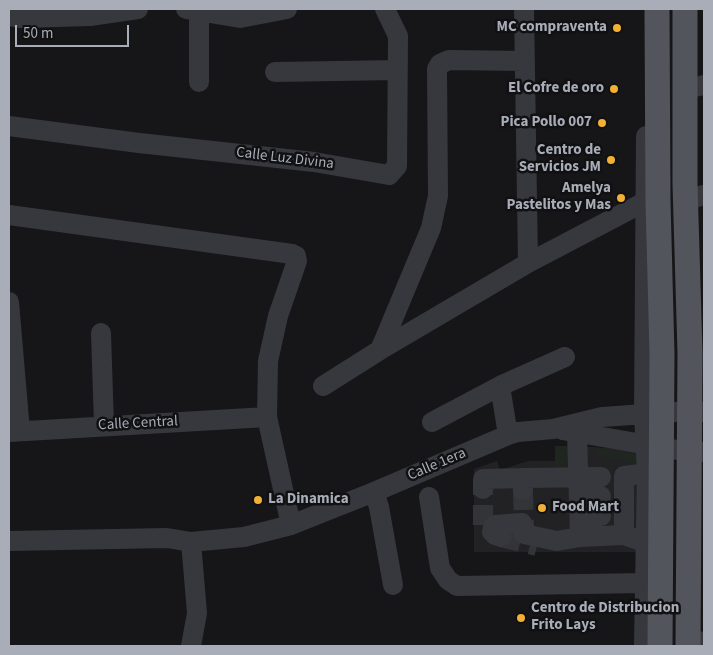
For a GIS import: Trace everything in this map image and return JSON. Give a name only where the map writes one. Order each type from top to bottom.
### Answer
[{"type":"main road","points":[[657,9],[651,199],[661,344],[653,413],[653,545],[660,646]]},
{"type":"main road","points":[[685,9],[695,87],[695,198],[690,353],[697,411],[694,643]]},
{"type":"street","points":[[16,14],[90,16],[138,9]]},
{"type":"street","points":[[199,82],[192,10],[240,18],[287,9]]},
{"type":"street","name":"Calle Luz Divina","points":[[9,126],[139,143],[296,159],[389,175],[397,166],[398,36],[385,9]]},
{"type":"street","points":[[524,9],[528,264]]},
{"type":"street","points":[[323,386],[380,350],[528,264],[651,199],[648,9]]},
{"type":"street","points":[[380,350],[431,228],[435,212],[438,196],[437,69],[440,64],[449,60],[525,61]]},
{"type":"street","points":[[275,72],[398,70]]},
{"type":"street","points":[[9,215],[296,256],[297,261],[278,316],[268,361],[267,417],[291,525]]},
{"type":"street","points":[[9,302],[14,431]]},
{"type":"street","points":[[101,333],[104,425]]},
{"type":"street","points":[[432,422],[500,386],[565,357]]},
{"type":"street","points":[[500,386],[508,435]]},
{"type":"street","name":"Calle 1era","points":[[9,541],[167,538],[191,542],[244,537],[291,525],[508,435],[553,429],[602,417],[697,411]]},
{"type":"street","name":"Calle Central","points":[[14,431],[267,417]]},
{"type":"street","points":[[553,429],[578,433],[654,459]]},
{"type":"street","points":[[578,433],[580,527]]},
{"type":"street","points":[[483,489],[483,479],[523,484],[579,487],[614,486],[654,459],[697,452]]},
{"type":"street","points":[[614,486],[613,516],[624,535]]},
{"type":"street","points":[[374,492],[379,507],[393,585]]},
{"type":"street","points":[[429,497],[440,568],[448,580],[457,586],[645,583]]},
{"type":"street","points":[[537,546],[541,547],[557,541],[580,527],[613,516]]},
{"type":"street","points":[[492,531],[495,525],[499,524],[523,525],[524,534],[557,541]]},
{"type":"street","points":[[580,527],[624,535],[653,545],[645,583],[644,646]]},
{"type":"street","points":[[191,542],[197,613],[191,646]]},
{"type":"shaded area","points":[[555,446],[593,447],[637,452],[640,552],[474,552],[474,469],[497,461],[500,470],[528,461],[555,461]]},
{"type":"shaded area","points":[[555,446],[567,446],[567,465],[565,468],[555,469]]},
{"type":"shaded area","points":[[595,448],[638,454],[638,464],[600,456],[596,453]]},
{"type":"tunnel","points":[[483,489],[483,525]]},
{"type":"tunnel","points":[[523,490],[524,527]]},
{"type":"tunnel","points":[[501,537],[537,546]]},
{"type":"place","name":"MC compraventa","points":[[617,28]]},
{"type":"place","name":"El Cofre de oro","points":[[614,89]]},
{"type":"place","name":"Pica Pollo 007","points":[[602,123]]},
{"type":"place","name":"Centro de Servicios JM","points":[[611,160]]},
{"type":"place","name":"Amelya Pastelitos y Mas","points":[[621,198]]},
{"type":"place","name":"La Dinamica","points":[[258,500]]},
{"type":"place","name":"Food Mart","points":[[542,508]]},
{"type":"place","name":"Centro de Distribucion Frito Lays","points":[[521,618]]}]
